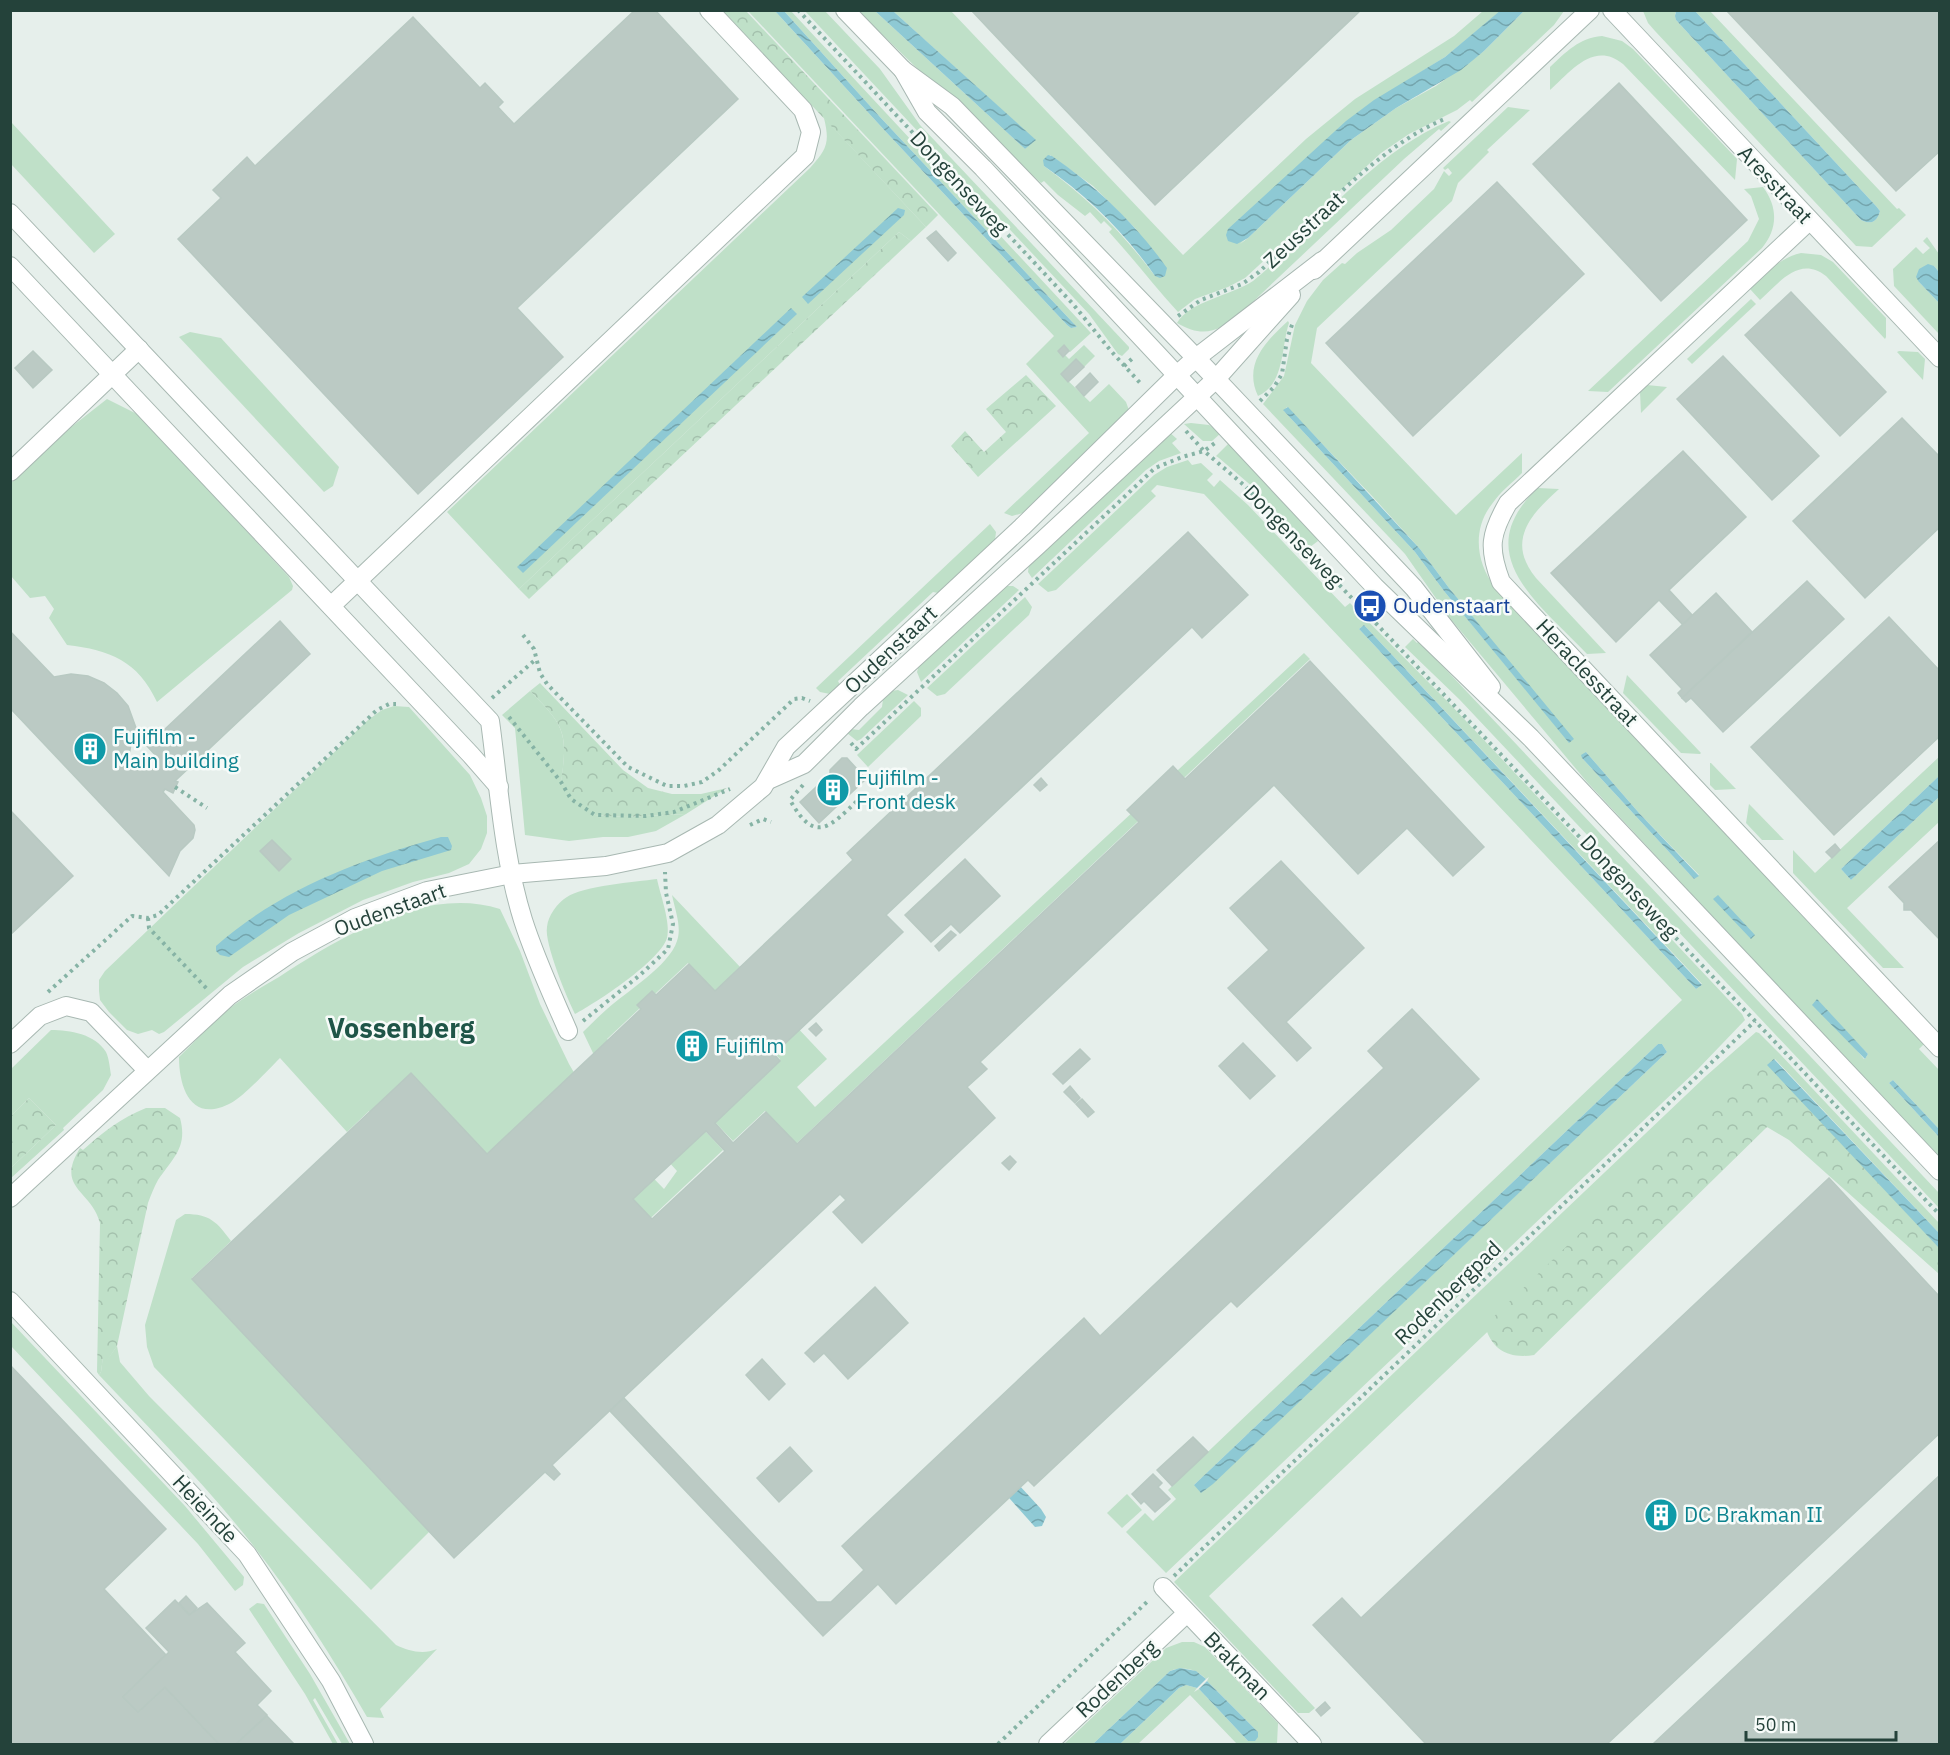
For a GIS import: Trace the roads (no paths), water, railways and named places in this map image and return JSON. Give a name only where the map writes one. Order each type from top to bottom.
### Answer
[{"type":"street","points":[[331,606],[805,156],[811,132],[803,110],[708,10]]},
{"type":"street","name":"Dongenseweg","points":[[844,10],[903,70],[952,106],[1249,413],[1414,588],[1531,738]]},
{"type":"street","name":"Zeusstraat","points":[[1196,397],[1216,379],[1322,261],[1590,10]]},
{"type":"street","name":"Aresstraat","points":[[1612,10],[1940,358]]},
{"type":"street","name":"Dongenseweg","points":[[903,70],[927,112],[991,176],[1375,587],[1531,738],[1940,1171]]},
{"type":"street","points":[[10,213],[490,721],[504,829],[522,919],[568,1031]]},
{"type":"street","name":"Heraclesstraat","points":[[1809,221],[1508,503],[1496,523],[1491,541],[1493,562],[1501,582],[1940,1048]]},
{"type":"street","name":"Zeusstraat","points":[[1177,375],[1322,261]]},
{"type":"street","points":[[10,266],[471,755],[499,788]]},
{"type":"street","points":[[10,472],[139,349]]},
{"type":"street","name":"Oudenstaart","points":[[768,780],[786,747],[1022,527],[1177,375]]},
{"type":"street","name":"Oudenstaart","points":[[10,1198],[230,995],[292,952],[355,918],[427,891],[512,874],[606,866],[668,853],[718,825],[768,780],[804,764],[861,707],[1196,397]]},
{"type":"street","points":[[10,1044],[40,1016],[66,1006],[91,1012],[147,1070]]},
{"type":"street","name":"Heieinde","points":[[10,1301],[247,1554],[331,1681],[364,1744]]},
{"type":"street","name":"Brakman","points":[[1163,1587],[1312,1744]]},
{"type":"street","name":"Rodenberg","points":[[1048,1744],[1187,1613]]},
{"type":"water","points":[[1501,10],[1524,11],[1484,51],[1461,70],[1396,108],[1351,140],[1248,238],[1237,244],[1228,241],[1226,235],[1228,229],[1346,121],[1374,100],[1445,57]]},
{"type":"water","points":[[775,11],[784,11],[1077,327],[1071,328],[1067,325]]},
{"type":"water","points":[[875,11],[893,11],[1036,140],[1025,149]]},
{"type":"water","points":[[1676,11],[1695,11],[1876,206],[1880,211],[1875,220],[1868,222],[1861,220],[1676,20]]},
{"type":"water","points":[[1048,155],[1084,180],[1128,221],[1167,268],[1165,276],[1160,278],[1155,276],[1105,216],[1044,166],[1043,160]]},
{"type":"water","points":[[898,208],[905,210],[904,215],[808,304],[802,297]]},
{"type":"water","points":[[1928,264],[1934,266],[1939,272],[1939,303],[1916,277],[1919,269]]},
{"type":"water","points":[[791,308],[797,314],[523,573],[517,567]]},
{"type":"water","points":[[1288,407],[1420,549],[1449,588],[1574,739],[1569,743],[1444,591],[1415,552],[1283,410]]},
{"type":"water","points":[[1364,625],[1702,985],[1696,989],[1359,629]]},
{"type":"water","points":[[1586,752],[1639,813],[1699,876],[1694,879],[1582,758],[1581,755]]},
{"type":"water","points":[[1939,776],[1939,797],[1851,880],[1841,869]]},
{"type":"water","points":[[441,837],[448,837],[452,846],[451,850],[382,871],[289,915],[229,957],[220,955],[216,951],[216,946],[240,926],[266,908],[294,893],[351,866]]},
{"type":"water","points":[[1718,895],[1755,935],[1751,939],[1713,899]]},
{"type":"water","points":[[1817,999],[1868,1054],[1865,1059],[1812,1005]]},
{"type":"water","points":[[1658,1044],[1662,1044],[1667,1052],[1201,1493],[1194,1485]]},
{"type":"water","points":[[1774,1059],[1939,1233],[1939,1248],[1767,1065]]},
{"type":"water","points":[[1893,1080],[1939,1129],[1939,1137],[1889,1083]]},
{"type":"water","points":[[996,1460],[1041,1509],[1046,1517],[1042,1526],[1035,1527],[979,1464]]},
{"type":"water","points":[[1180,1668],[1196,1671],[1206,1679],[1197,1688],[1186,1685],[1179,1688],[1120,1744],[1093,1744],[1170,1671]]},
{"type":"water","points":[[1207,1681],[1258,1732],[1255,1741],[1248,1741],[1199,1689]]},
{"type":"place","name":"Oudenstaart","points":[[1370,606]]},
{"type":"place","name":"Fujifilm - Main building","points":[[90,749]]},
{"type":"place","name":"Fujifilm - Front desk","points":[[833,790]]},
{"type":"place","name":"Fujifilm","points":[[692,1046]]},
{"type":"place","name":"DC Brakman II","points":[[1661,1515]]},
{"type":"district","name":"Vossenberg","points":[[401,1029]]}]
